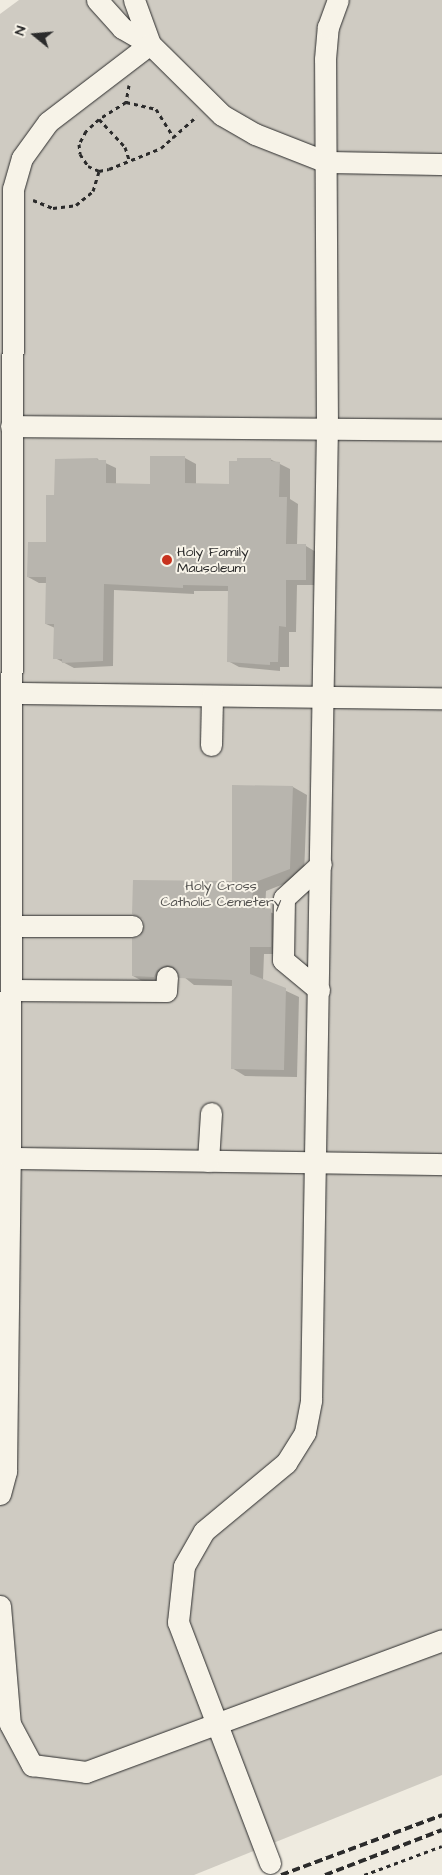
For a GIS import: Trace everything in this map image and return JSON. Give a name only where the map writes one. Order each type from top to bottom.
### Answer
[{"type":"lane","points":[[97,0],[122,28],[150,44],[209,104],[222,115],[255,134],[326,162],[442,164]]},
{"type":"lane","points":[[134,0],[150,44]]},
{"type":"lane","points":[[270,1864],[178,1622],[184,1566],[204,1531],[286,1463],[305,1432],[311,1400],[327,429],[325,58],[328,26],[338,0]]},
{"type":"lane","points":[[0,1494],[6,1471],[10,1158],[13,189],[22,158],[48,122],[150,44]]},
{"type":"lane","points":[[11,426],[442,430]]},
{"type":"lane","points":[[12,693],[442,698]]},
{"type":"lane","points":[[211,745],[212,696]]},
{"type":"lane","points":[[319,990],[283,960],[283,942],[284,898],[321,864]]},
{"type":"lane","points":[[11,926],[132,926]]},
{"type":"lane","points":[[11,990],[166,991],[166,977]]},
{"type":"lane","points":[[208,1161],[211,1113]]},
{"type":"lane","points":[[10,1158],[442,1164]]},
{"type":"lane","points":[[0,1606],[10,1724],[32,1765],[86,1772],[442,1640]]},
{"type":"path","points":[[126,102],[130,71],[127,62]]},
{"type":"path","points":[[174,138],[156,109],[126,102],[99,120],[86,132],[79,144],[80,154],[88,166],[99,170],[161,148],[174,138],[209,104]]},
{"type":"path","points":[[99,120],[111,130],[125,147],[129,159]]},
{"type":"path","points":[[13,189],[53,208],[76,205],[93,191],[99,170]]},
{"type":"path","points":[[364,1875],[442,1846]]},
{"type":"green space","name":"Holy Cross Catholic Cemetery","points":[[19,0],[442,0],[442,1775],[194,1875],[0,1875],[0,14]]},
{"type":"building","name":"Holy Family Mausoleum","points":[[150,456],[185,456],[185,483],[229,484],[229,461],[237,461],[237,458],[271,458],[271,461],[280,462],[279,497],[287,497],[286,544],[306,544],[306,580],[286,580],[286,627],[279,626],[278,662],[270,662],[270,665],[227,662],[228,586],[183,585],[183,588],[104,584],[103,661],[62,663],[62,659],[53,659],[54,624],[45,624],[46,577],[27,577],[28,542],[46,542],[46,495],[54,495],[55,459],[98,458],[97,460],[106,460],[106,483],[150,484]]},
{"type":"building","points":[[232,785],[293,786],[290,869],[253,883],[252,908],[271,909],[271,947],[250,947],[250,974],[286,988],[284,1070],[231,1069],[232,980],[179,978],[174,967],[167,965],[157,970],[154,977],[132,976],[132,938],[139,937],[144,926],[143,919],[132,914],[133,880],[232,881]]},
{"type":"railway","points":[[281,1875],[442,1815]]},
{"type":"railway","points":[[325,1875],[442,1830]]},
{"type":"place","name":"Holy Family Mausoleum","points":[[167,560]]}]
